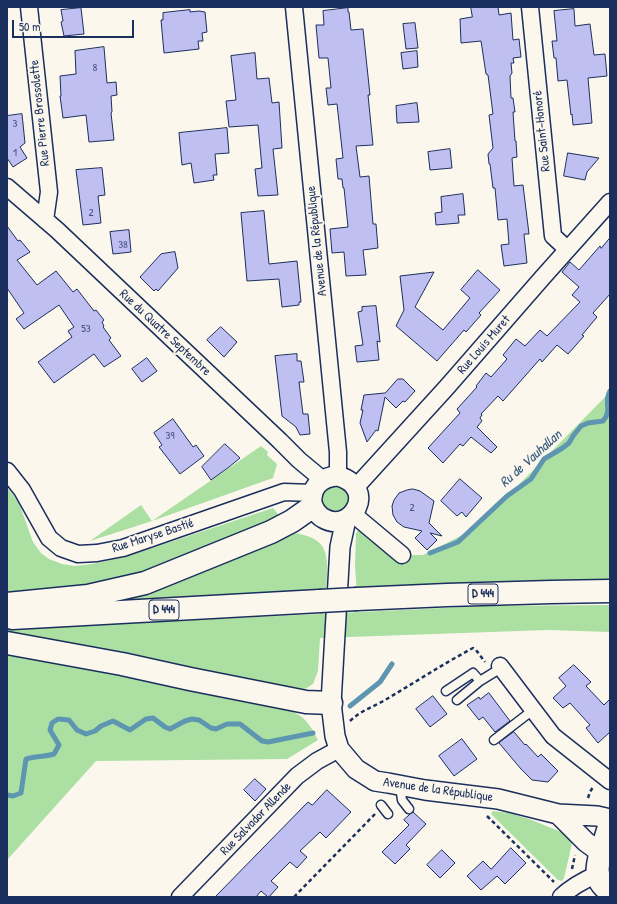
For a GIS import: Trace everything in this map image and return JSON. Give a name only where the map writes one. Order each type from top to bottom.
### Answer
[{"type":"main road","points":[[7,604],[88,596],[145,582],[271,532],[292,521],[321,489]]},
{"type":"main road","name":"D 444","points":[[7,618],[357,599],[610,591]]},
{"type":"main road","points":[[7,643],[122,664],[306,702],[331,703]]},
{"type":"main road","points":[[604,881],[610,826]]},
{"type":"street","name":"Rue Pierre Brossolette","points":[[29,7],[49,192],[45,220]]},
{"type":"street","name":"Avenue de la République","points":[[294,7],[338,452],[321,489]]},
{"type":"street","name":"Rue Saint-Honoré","points":[[530,7],[553,236],[567,249]]},
{"type":"street","name":"Rue du Quatre Septembre","points":[[7,187],[45,220],[280,441],[299,460],[321,489]]},
{"type":"street","name":"Rue Louis Muret","points":[[356,487],[447,388],[567,249],[610,202]]},
{"type":"street","name":"Rue Maryse Bastié","points":[[7,471],[22,490],[49,538],[61,548],[78,554],[97,553],[123,548],[284,492],[321,489]]},
{"type":"street","points":[[343,518],[357,507],[358,499],[356,487],[346,478],[321,489],[323,518],[343,518],[402,555]]},
{"type":"street","name":"Avenue de la République","points":[[343,518],[331,703],[335,736],[339,749],[356,769],[375,781],[400,786],[498,799],[558,814],[597,816],[610,819]]},
{"type":"street","points":[[501,667],[553,736],[610,781]]},
{"type":"street","name":"Rue Salvador Allende","points":[[180,897],[297,776],[317,761],[339,749]]},
{"type":"street","points":[[558,814],[586,842],[604,881]]},
{"type":"street","points":[[561,897],[574,879],[604,881]]},
{"type":"lane","points":[[457,700],[480,681],[501,667]]},
{"type":"lane","points":[[446,691],[473,673],[480,681]]},
{"type":"lane","points":[[494,740],[533,710]]},
{"type":"lane","points":[[400,786],[402,800],[409,809]]},
{"type":"lane","points":[[381,805],[388,814]]},
{"type":"path","points":[[354,718],[358,714],[384,701],[437,668],[473,648],[488,666],[501,667]]},
{"type":"path","points":[[466,795],[556,884],[574,879],[572,868],[576,848]]},
{"type":"path","points":[[294,897],[378,811],[381,805]]},
{"type":"green space","points":[[610,392],[610,581],[452,585],[357,593],[355,567],[356,533],[358,531],[361,530],[402,555],[423,555],[476,528]]},
{"type":"green space","points":[[261,446],[268,452],[267,455],[277,464],[273,478],[152,521]]},
{"type":"green space","points":[[331,485],[345,488],[354,505],[332,515],[314,501],[315,496]]},
{"type":"green space","points":[[7,487],[19,503],[33,542],[41,553],[49,559],[62,564],[75,566],[125,557],[273,508],[282,519],[144,577],[7,600]]},
{"type":"green space","points":[[141,505],[152,521],[90,541]]},
{"type":"green space","points":[[296,533],[315,539],[322,545],[325,551],[327,565],[326,594],[112,604],[111,599],[189,573]]},
{"type":"green space","points":[[610,605],[610,632],[548,630],[320,638],[318,671],[313,684],[302,691],[7,638],[7,629],[485,606]]},
{"type":"green space","points":[[7,650],[286,709],[302,717],[312,729],[318,740],[287,759],[96,761],[7,860]]},
{"type":"green space","points":[[493,811],[509,813],[529,819],[566,834],[572,841],[564,878],[562,881],[558,880],[491,814]]},
{"type":"building","points":[[471,7],[498,7],[499,15],[511,13],[513,40],[519,39],[521,57],[513,58],[514,63],[511,63],[512,73],[510,76],[511,98],[513,98],[515,112],[513,112],[517,157],[512,158],[514,186],[523,185],[529,234],[524,234],[527,263],[504,266],[501,245],[509,244],[507,219],[498,220],[495,188],[493,188],[489,164],[488,154],[493,148],[489,115],[493,114],[488,75],[486,74],[481,41],[461,43],[460,19],[472,17]]},
{"type":"building","points":[[81,8],[84,34],[64,36],[61,22],[63,21],[61,10]]},
{"type":"building","points":[[348,8],[351,30],[363,29],[370,95],[368,95],[373,145],[356,146],[360,177],[369,176],[373,224],[376,224],[378,248],[363,250],[366,275],[346,276],[344,252],[332,253],[330,229],[348,227],[344,188],[342,179],[338,179],[336,159],[343,158],[337,104],[328,105],[326,88],[331,88],[328,58],[319,58],[316,25],[324,25],[323,11]]},
{"type":"building","points":[[574,9],[575,26],[590,24],[594,55],[605,54],[607,76],[588,78],[592,123],[573,125],[567,80],[558,81],[556,58],[554,58],[552,41],[557,41],[554,11]]},
{"type":"building","points":[[190,10],[190,12],[205,12],[207,32],[202,33],[203,41],[198,41],[199,49],[164,53],[161,20],[163,20],[163,13]]},
{"type":"building","points":[[415,23],[418,48],[406,49],[403,24]]},
{"type":"building","points":[[104,47],[107,83],[116,82],[117,95],[111,96],[114,140],[89,142],[86,115],[63,118],[60,96],[60,76],[76,74],[75,51]]},
{"type":"building","points":[[417,51],[418,67],[403,69],[401,53]]},
{"type":"building","points":[[255,53],[257,79],[269,78],[272,103],[279,102],[282,148],[273,149],[278,195],[258,196],[255,169],[262,168],[258,125],[229,127],[226,101],[236,100],[231,56]]},
{"type":"building","points":[[417,103],[419,122],[397,123],[396,106]]},
{"type":"building","points":[[22,114],[25,143],[20,147],[27,158],[13,167],[7,158],[7,116]]},
{"type":"building","points":[[227,128],[229,153],[215,154],[217,175],[213,175],[214,180],[194,183],[191,163],[182,165],[179,133]]},
{"type":"building","points":[[450,149],[452,168],[430,170],[428,152]]},
{"type":"building","points":[[568,153],[599,158],[587,172],[585,180],[564,176]]},
{"type":"building","points":[[102,168],[105,195],[98,196],[101,223],[83,225],[76,170]]},
{"type":"building","points":[[463,194],[465,215],[458,215],[459,223],[436,225],[435,213],[442,212],[441,197]]},
{"type":"building","points":[[264,211],[269,264],[297,261],[301,302],[299,302],[299,305],[282,307],[279,279],[247,281],[241,213]]},
{"type":"building","points":[[7,226],[18,241],[20,240],[30,252],[17,260],[37,285],[56,271],[73,292],[77,289],[94,311],[96,310],[104,320],[102,322],[103,327],[111,338],[109,340],[121,356],[104,367],[94,354],[54,383],[38,362],[72,337],[68,331],[74,327],[59,305],[24,329],[16,319],[24,313],[7,288]]},
{"type":"building","points":[[129,230],[131,252],[113,254],[110,232]]},
{"type":"building","points":[[610,238],[610,294],[593,313],[597,317],[582,335],[584,336],[568,354],[557,345],[542,362],[540,359],[503,401],[498,396],[481,414],[482,415],[480,418],[482,421],[477,427],[497,447],[491,453],[471,437],[463,446],[460,444],[443,463],[428,448],[460,413],[457,409],[477,387],[476,386],[486,373],[491,377],[507,359],[503,355],[516,339],[525,346],[540,330],[547,336],[580,302],[572,295],[579,287],[562,272],[570,262],[579,270],[600,246],[601,248]]},
{"type":"building","points":[[175,252],[178,268],[158,291],[156,289],[154,291],[140,277],[161,254]]},
{"type":"building","points":[[478,270],[500,290],[479,313],[481,315],[466,332],[464,330],[437,361],[396,326],[404,310],[400,276],[434,272],[415,307],[443,330],[470,298],[461,290]]},
{"type":"building","points":[[376,306],[380,342],[377,341],[379,360],[357,362],[355,346],[363,345],[358,312],[362,311],[362,307]]},
{"type":"building","points":[[221,327],[237,342],[224,357],[207,340]]},
{"type":"building","points":[[297,354],[297,361],[301,361],[304,382],[299,382],[303,414],[308,414],[310,434],[300,435],[296,427],[282,416],[275,356]]},
{"type":"building","points":[[147,358],[157,371],[142,382],[132,369]]},
{"type":"building","points":[[398,379],[403,379],[415,391],[405,402],[403,401],[396,408],[385,397],[378,431],[376,430],[367,442],[360,423],[364,395],[385,393]]},
{"type":"building","points":[[173,419],[193,447],[196,445],[204,456],[180,474],[159,447],[162,445],[154,433]]},
{"type":"building","points":[[225,444],[240,458],[211,480],[202,467]]},
{"type":"building","points":[[460,479],[482,498],[466,517],[462,512],[457,516],[441,501]]},
{"type":"building","points":[[413,489],[420,491],[434,501],[429,523],[442,536],[430,533],[437,540],[427,550],[415,538],[422,531],[404,527],[397,522],[393,515],[392,506],[399,493]]},
{"type":"building","points":[[574,665],[591,682],[586,686],[604,705],[610,699],[610,732],[598,743],[586,728],[590,725],[570,703],[563,708],[553,698],[566,686],[559,678]]},
{"type":"building","points":[[489,693],[510,721],[495,732],[483,717],[479,720],[467,705],[479,697],[480,699]]},
{"type":"building","points":[[433,696],[447,714],[430,727],[416,709]]},
{"type":"building","points":[[514,732],[538,757],[541,754],[558,771],[548,782],[532,780],[499,743]]},
{"type":"building","points":[[462,739],[477,759],[454,776],[439,756]]},
{"type":"building","points":[[255,779],[266,789],[255,801],[244,790]]},
{"type":"building","points":[[327,790],[351,812],[326,838],[320,832],[300,851],[307,857],[297,868],[290,862],[271,881],[278,887],[269,897],[261,891],[256,897],[215,897],[308,802],[312,805]]},
{"type":"building","points":[[413,812],[426,824],[406,845],[410,849],[395,864],[382,852],[409,825],[404,820]]},
{"type":"building","points":[[511,848],[526,863],[505,884],[497,876],[481,890],[467,876],[483,861],[491,869]]},
{"type":"building","points":[[442,850],[455,863],[440,878],[427,865]]},
{"type":"waterway","name":"Ru de Vauhallan","points":[[430,553],[458,542],[507,496],[531,479],[544,459],[569,443],[581,426],[588,423],[603,421],[608,410],[607,399],[610,391]]},
{"type":"waterway","name":"Ru de Vauhallan","points":[[350,706],[380,682],[392,664]]},
{"type":"waterway","name":"Ru de Vauhallan","points":[[7,795],[13,796],[21,793],[26,759],[54,754],[59,745],[50,730],[52,723],[58,719],[69,720],[77,730],[86,734],[95,731],[101,726],[113,721],[130,730],[146,719],[153,718],[170,729],[192,719],[199,720],[211,728],[216,729],[227,724],[240,724],[262,741],[268,742],[313,733]]}]
